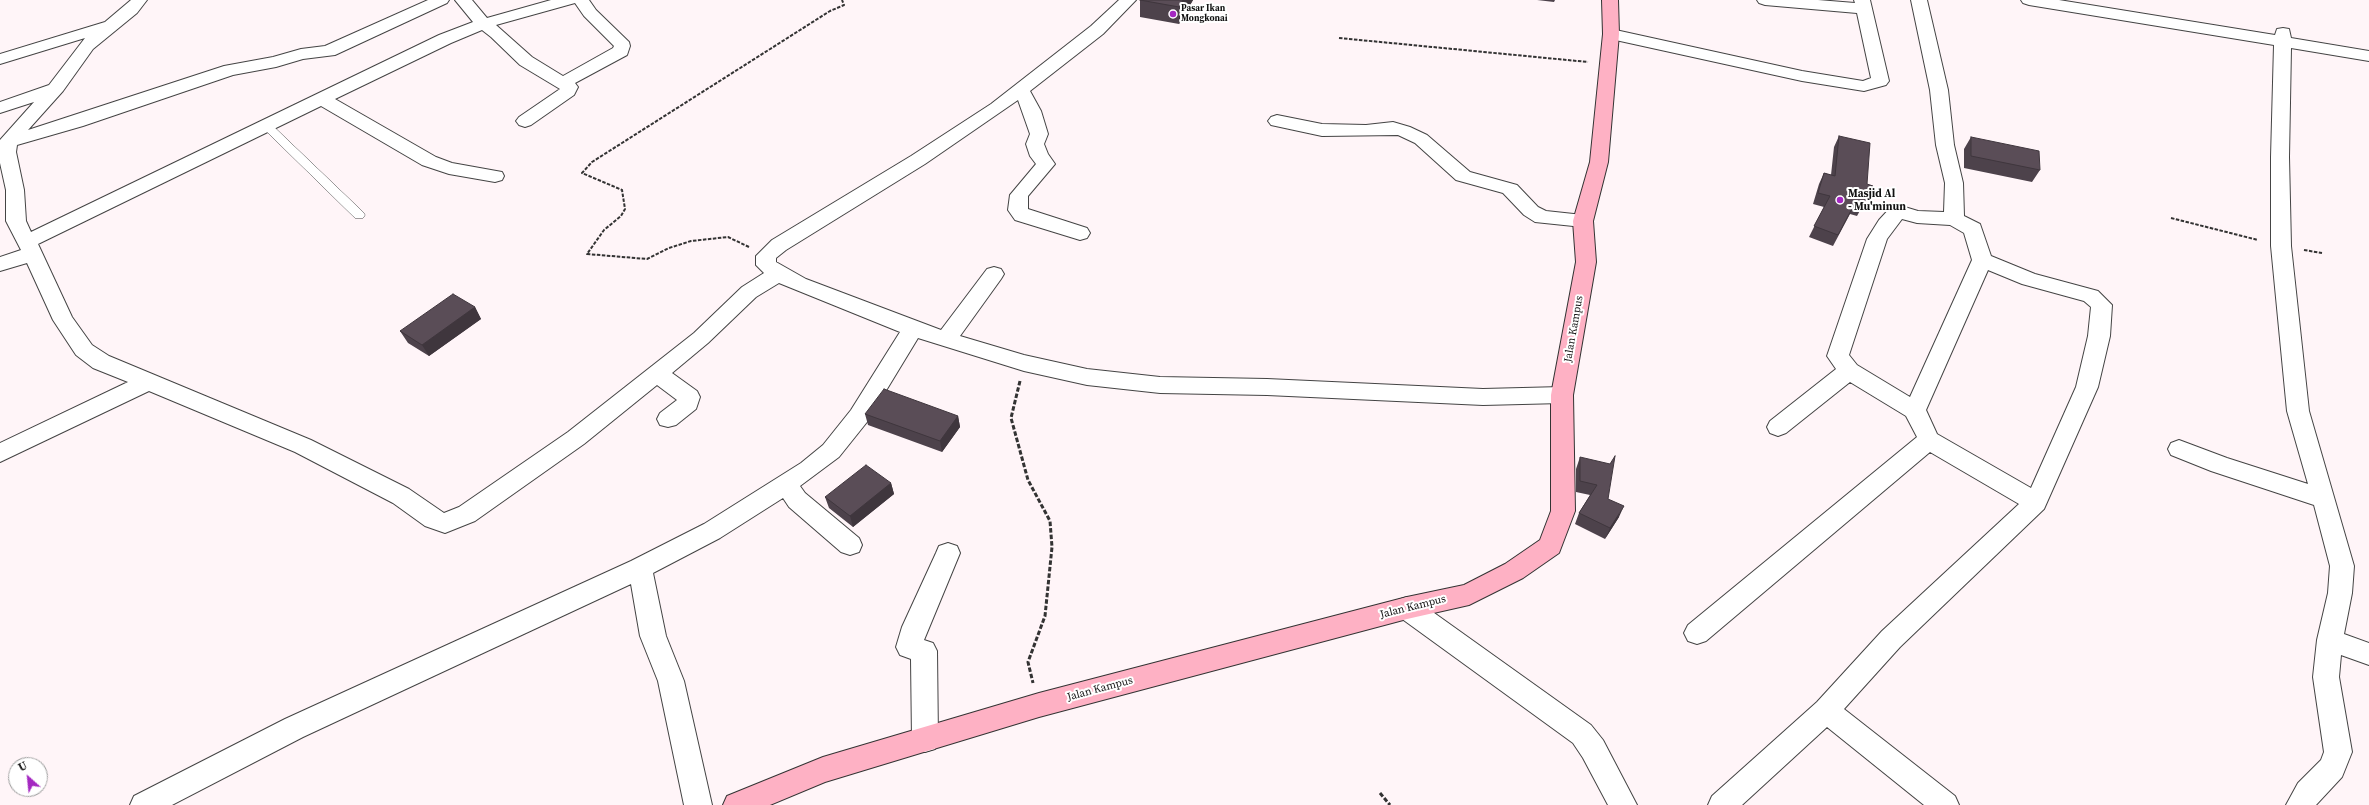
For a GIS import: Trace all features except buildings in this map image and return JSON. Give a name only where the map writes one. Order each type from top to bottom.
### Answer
[{"type":"street","points":[[139,0],[131,10],[110,25],[88,45],[57,88],[8,142],[7,152],[16,190],[16,221],[42,270],[63,320],[84,350],[101,362],[147,382],[188,396],[303,446],[401,496],[433,519],[445,523],[467,514],[538,466],[658,374],[701,338],[749,292],[772,265],[779,245],[918,160],[1021,90],[1047,67],[1097,30],[1128,0]]},
{"type":"street","points":[[8,142],[77,122],[230,70],[276,62],[301,54],[329,51],[441,0]]},
{"type":"street","points":[[462,0],[483,24],[497,33],[526,61],[569,87],[568,91],[525,121]]},
{"type":"street","points":[[0,264],[267,126],[445,39],[483,24],[569,0]]},
{"type":"street","points":[[562,83],[621,51],[621,42],[590,14],[581,0]]},
{"type":"street","name":"Jalan Kampus","points":[[737,805],[768,799],[823,770],[1038,705],[1407,608],[1468,594],[1514,570],[1550,546],[1563,511],[1562,395],[1586,262],[1583,221],[1599,162],[1611,34],[1610,0]]},
{"type":"street","points":[[1611,34],[1802,76],[1864,86],[1880,81],[1862,5],[1765,0]]},
{"type":"street","points":[[1919,0],[1939,90],[1945,145],[1954,184],[1954,219]]},
{"type":"street","points":[[2029,0],[2283,38],[2369,47]]},
{"type":"street","points":[[2075,0],[2283,38],[2369,56]]},
{"type":"street","points":[[0,59],[110,25]]},
{"type":"street","points":[[2283,38],[2280,157],[2282,246],[2298,411],[2342,566],[2340,593],[2330,640],[2326,677],[2338,752],[2332,768],[2308,792],[2300,805]]},
{"type":"street","points":[[0,108],[57,88]]},
{"type":"street","points":[[1021,90],[1032,111],[1038,128],[1039,134],[1035,144],[1039,156],[1046,164],[1019,195],[1018,210],[1022,215],[1080,233]]},
{"type":"street","points":[[321,99],[429,161],[449,168],[495,176]]},
{"type":"street","points":[[1277,121],[1322,130],[1366,131],[1392,128],[1404,131],[1422,139],[1463,176],[1510,189],[1531,211],[1542,217],[1583,221]]},
{"type":"street","points":[[1915,410],[1982,260],[1973,229],[1954,219],[1917,216],[1898,211],[1877,239],[1838,356],[1849,371],[1915,410],[1929,440],[2036,502]]},
{"type":"street","points":[[1722,805],[1826,710],[1896,634],[2036,502],[2087,387],[2099,336],[2102,305],[2091,296],[2029,280],[1982,260]]},
{"type":"street","points":[[772,265],[836,300],[913,329],[1024,363],[1087,377],[1160,385],[1267,387],[1483,398],[1562,395]]},
{"type":"street","points":[[946,339],[994,274]]},
{"type":"street","points":[[144,805],[294,728],[640,568],[712,531],[786,484],[831,451],[859,416],[913,329]]},
{"type":"street","points":[[1778,427],[1849,371]]},
{"type":"street","points":[[658,374],[689,397],[688,402],[668,419]]},
{"type":"street","points":[[0,453],[31,440],[98,404],[147,382]]},
{"type":"street","points":[[1697,633],[1929,440]]},
{"type":"street","points":[[2179,449],[2219,465],[2324,499]]},
{"type":"street","points":[[786,484],[797,500],[850,545]]},
{"type":"street","points":[[925,740],[924,651],[909,647],[915,627],[948,552]]},
{"type":"street","points":[[640,568],[653,636],[672,681],[698,805]]},
{"type":"street","points":[[1407,608],[1582,734],[1593,749],[1623,805]]},
{"type":"street","points":[[2330,640],[2369,654]]},
{"type":"street","points":[[1826,710],[1946,805]]},
{"type":"lane","points":[[267,126],[359,215]]},
{"type":"path","points":[[772,265],[728,237],[691,242],[669,248],[647,259],[587,254],[604,230],[621,216],[625,209],[622,190],[582,173],[592,162],[830,11],[844,5],[842,0]]},
{"type":"path","points":[[1339,38],[1607,64]]},
{"type":"path","points":[[2171,218],[2282,246],[2322,253]]},
{"type":"path","points":[[1024,363],[1011,418],[1028,480],[1050,520],[1052,548],[1045,616],[1028,662],[1038,705]]},
{"type":"path","points":[[1380,793],[1390,805]]},
{"type":"place","name":"Pasar Ikan Mongkonai","points":[[1173,14]]},
{"type":"place","name":"Masjid Al - Mu'minun","points":[[1840,200]]}]
